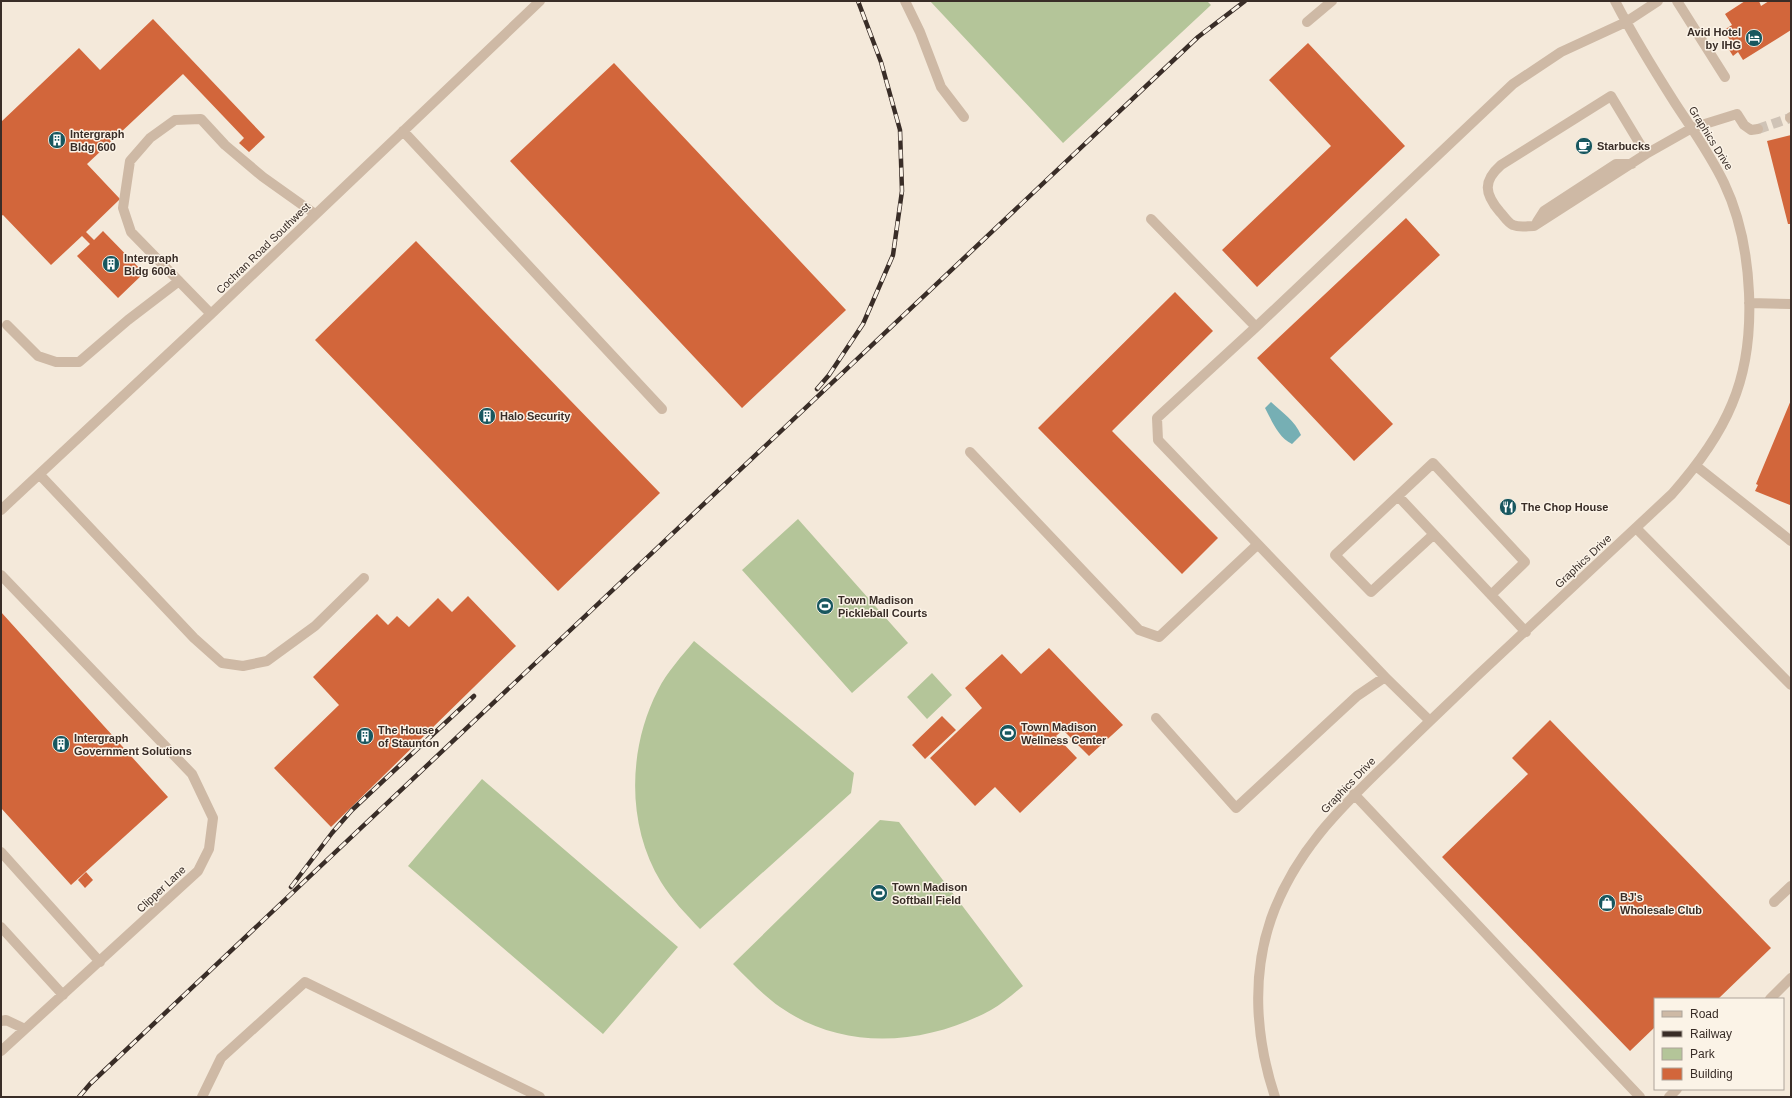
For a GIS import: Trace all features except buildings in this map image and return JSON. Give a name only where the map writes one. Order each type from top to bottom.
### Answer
[{"type":"street","name":"Cochran Road Southwest","points":[[1,510],[211,314],[540,1]]},
{"type":"street","points":[[905,1],[920,32],[941,87],[964,117]]},
{"type":"street","points":[[1307,22],[1332,1]]},
{"type":"street","name":"Graphics Drive","points":[[1275,1097],[1261,1043],[1258,1002],[1262,956],[1271,919],[1289,878],[1310,845],[1336,812],[1354,794],[1672,494],[1696,466],[1720,429],[1733,403],[1743,369],[1747,339],[1749,303],[1748,272],[1738,219],[1721,177],[1710,156],[1626,22],[1615,1]]},
{"type":"street","points":[[1430,721],[1256,545],[1158,440],[1157,418],[1256,327],[1513,84],[1562,52],[1626,22],[1658,1]]},
{"type":"street","points":[[1677,1],[1725,77]]},
{"type":"street","points":[[1646,154],[1610,96],[1501,165],[1490,174],[1487,188],[1495,206],[1511,224],[1518,227],[1534,226],[1633,164],[1646,154],[1692,128],[1737,114],[1744,125],[1751,130],[1758,129]]},
{"type":"street","points":[[211,314],[131,232],[123,208],[130,161],[150,138],[176,120],[201,119],[225,145],[263,177],[315,214]]},
{"type":"street","points":[[403,131],[662,409]]},
{"type":"street","points":[[1151,219],[1256,327]]},
{"type":"street","points":[[7,325],[38,356],[56,362],[79,362],[128,320],[179,281]]},
{"type":"street","points":[[1749,303],[1791,304]]},
{"type":"street","points":[[970,452],[1139,630],[1159,637],[1256,545]]},
{"type":"street","points":[[1433,535],[1371,592],[1335,555],[1433,463],[1525,562],[1491,595]]},
{"type":"street","points":[[1696,466],[1791,541]]},
{"type":"street","points":[[40,475],[194,638],[222,663],[243,666],[267,661],[315,626],[364,578]]},
{"type":"street","points":[[1398,496],[1433,535],[1526,632]]},
{"type":"street","points":[[1636,528],[1791,685]]},
{"type":"street","name":"Clipper Lane","points":[[1,575],[192,774],[213,818],[209,849],[198,871],[1,1051]]},
{"type":"street","points":[[1156,718],[1236,808],[1357,696],[1385,677]]},
{"type":"street","points":[[1354,794],[1640,1097]]},
{"type":"street","points":[[1,852],[100,962]]},
{"type":"street","points":[[1774,902],[1791,886]]},
{"type":"street","points":[[1,927],[63,995]]},
{"type":"street","points":[[1771,998],[1791,978]]},
{"type":"street","points":[[202,1097],[221,1058],[305,982],[540,1097]]},
{"type":"street","points":[[1,1021],[6,1020],[25,1029]]},
{"type":"green space","points":[[930,1],[1207,1],[1211,5],[1063,143]]},
{"type":"green space","name":"Town Madison Pickleball Courts","points":[[798,519],[908,643],[852,693],[742,570]]},
{"type":"green space","points":[[694,641],[854,773],[851,793],[700,929],[670,895],[661,882],[650,860],[642,836],[637,811],[635,786],[641,736],[648,713],[658,690],[666,677]]},
{"type":"green space","points":[[932,673],[952,695],[927,719],[907,697]]},
{"type":"green space","points":[[482,779],[678,947],[603,1034],[408,866]]},
{"type":"green space","name":"Town Madison Softball Field","points":[[880,820],[899,822],[1023,986],[995,1008],[966,1022],[940,1031],[913,1036],[885,1038],[858,1037],[831,1031],[805,1021],[780,1007],[733,964]]},
{"type":"water","points":[[1271,402],[1292,421],[1301,435],[1292,444],[1279,433],[1265,408]]},
{"type":"tunnel","points":[[1758,129],[1790,118]]},
{"type":"railway","points":[[817,389],[829,375],[863,324],[893,255],[902,191],[900,130],[881,62],[858,1]]},
{"type":"railway","points":[[79,1097],[90,1084],[1198,37],[1245,1]]},
{"type":"railway","points":[[291,887],[332,833],[352,810],[474,696]]},
{"type":"place","name":"Avid Hotel by IHG","points":[[1754,38]]},
{"type":"place","name":"Intergraph Bldg 600","points":[[57,140]]},
{"type":"place","name":"Starbucks","points":[[1584,146]]},
{"type":"place","name":"Intergraph Bldg 600a","points":[[111,264]]},
{"type":"place","name":"Halo Security","points":[[487,416]]},
{"type":"place","name":"The Chop House","points":[[1508,507]]},
{"type":"place","name":"Town Madison Pickleball Courts","points":[[825,606]]},
{"type":"place","name":"Town Madison Wellness Center","points":[[1008,733]]},
{"type":"place","name":"The House of Staunton","points":[[365,736]]},
{"type":"place","name":"Intergraph Government Solutions","points":[[61,744]]},
{"type":"place","name":"Town Madison Softball Field","points":[[879,893]]},
{"type":"place","name":"BJ's Wholesale Club","points":[[1607,903]]}]
